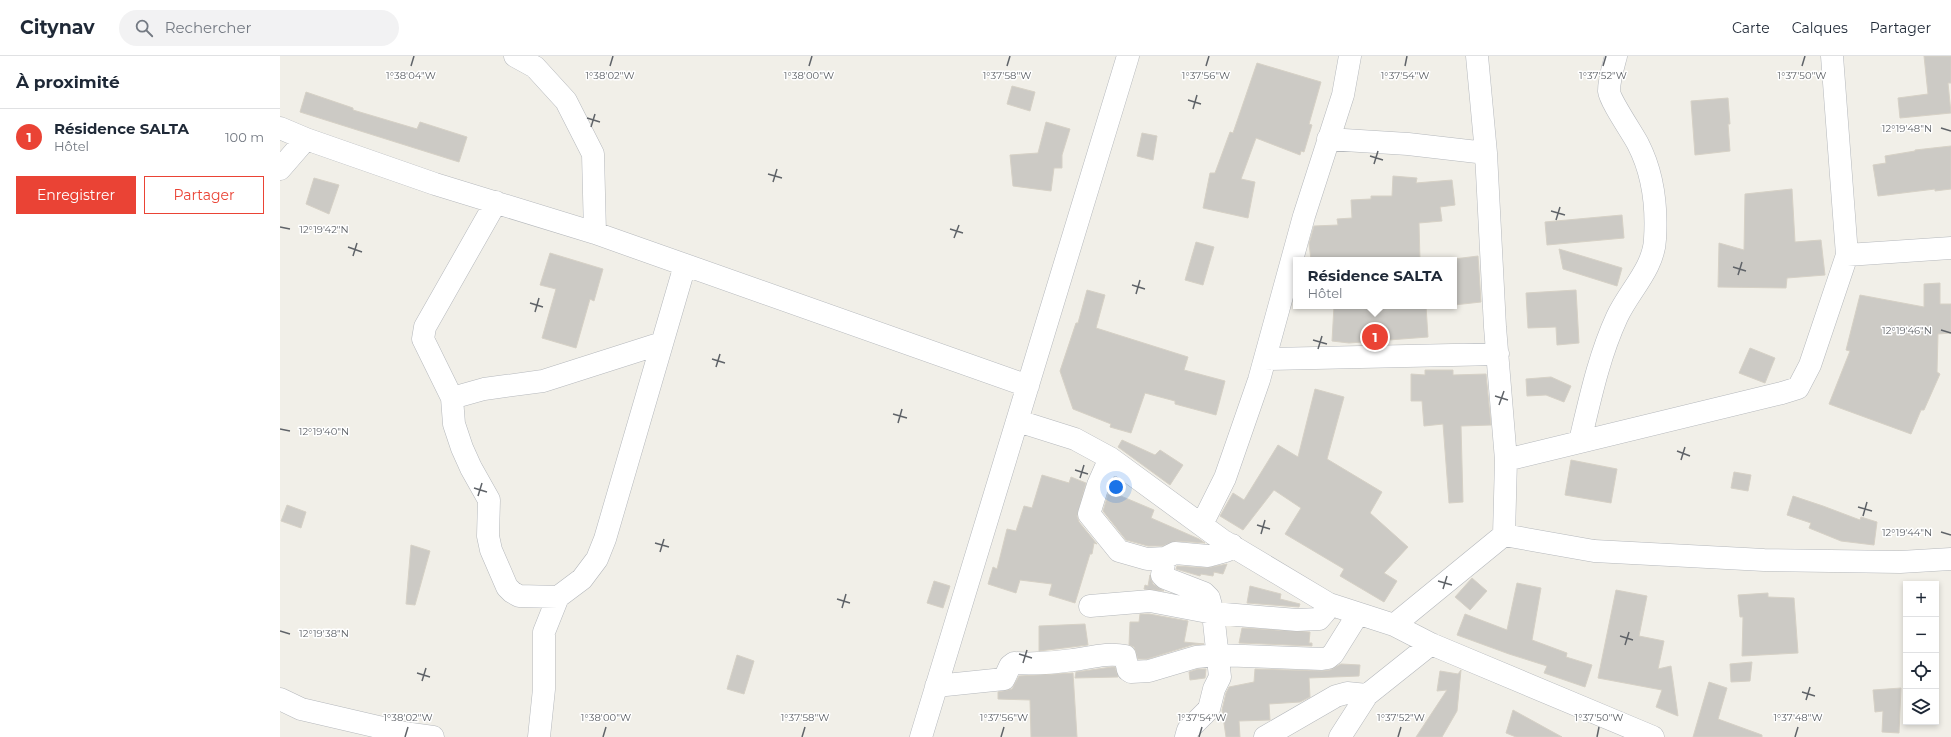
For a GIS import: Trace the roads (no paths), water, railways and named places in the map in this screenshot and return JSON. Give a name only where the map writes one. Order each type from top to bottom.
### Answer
[{"type":"street","points":[[515,56],[535,67],[566,101],[593,154],[595,233]]},
{"type":"street","points":[[921,737],[1128,56]]},
{"type":"street","points":[[1202,524],[1225,478],[1265,359],[1304,216],[1343,95],[1350,56]]},
{"type":"street","points":[[1394,625],[1504,535],[1506,460],[1486,153],[1477,56]]},
{"type":"street","points":[[1580,441],[1600,360],[1617,316],[1649,262],[1655,240],[1654,203],[1648,167],[1638,145],[1609,93],[1610,78],[1616,56]]},
{"type":"street","points":[[1506,460],[1798,388],[1810,365],[1847,255],[1832,56]]},
{"type":"street","points":[[280,128],[306,139],[435,184],[595,233],[1028,386]]},
{"type":"street","points":[[280,169],[306,139]]},
{"type":"street","points":[[1328,139],[1408,144],[1486,153]]},
{"type":"street","points":[[496,202],[425,327],[424,338],[452,398],[454,424],[462,448],[489,500],[488,536],[491,550],[507,587],[519,596],[558,597]]},
{"type":"street","points":[[1847,255],[1951,248]]},
{"type":"street","points":[[539,737],[544,689],[544,632],[558,597],[582,579],[597,559],[605,539],[685,265]]},
{"type":"street","points":[[452,398],[484,389],[543,381],[662,343]]},
{"type":"street","points":[[1265,359],[1498,354]]},
{"type":"street","points":[[1018,421],[1075,439],[1110,458],[1222,540],[1329,604],[1394,625],[1431,644],[1653,737]]},
{"type":"street","points":[[1110,458],[1098,485],[1090,512],[1090,517],[1123,554],[1147,559],[1165,558],[1175,553],[1208,556],[1226,551],[1232,545]]},
{"type":"street","points":[[1504,535],[1594,551],[1771,560],[1900,562],[1951,559]]},
{"type":"street","points":[[1165,558],[1162,575],[1165,578],[1204,593],[1209,598],[1213,613],[1220,677],[1214,689],[1209,709],[1188,730],[1186,737]]},
{"type":"street","points":[[1090,606],[1150,600],[1213,613],[1298,620],[1319,619],[1329,604]]},
{"type":"street","points":[[936,686],[1004,679],[1010,666],[1014,663],[1042,663],[1090,656],[1123,655],[1126,657],[1128,670],[1131,672],[1149,671],[1196,657],[1217,654],[1328,658],[1333,654],[1358,614]]},
{"type":"street","points":[[1340,737],[1367,695],[1431,644]]},
{"type":"street","points":[[1265,737],[1336,696],[1347,693],[1367,695]]},
{"type":"street","points":[[280,699],[301,709],[405,735],[433,737]]},
{"type":"place","name":"Résidence SALTA","points":[[1375,337]]}]
